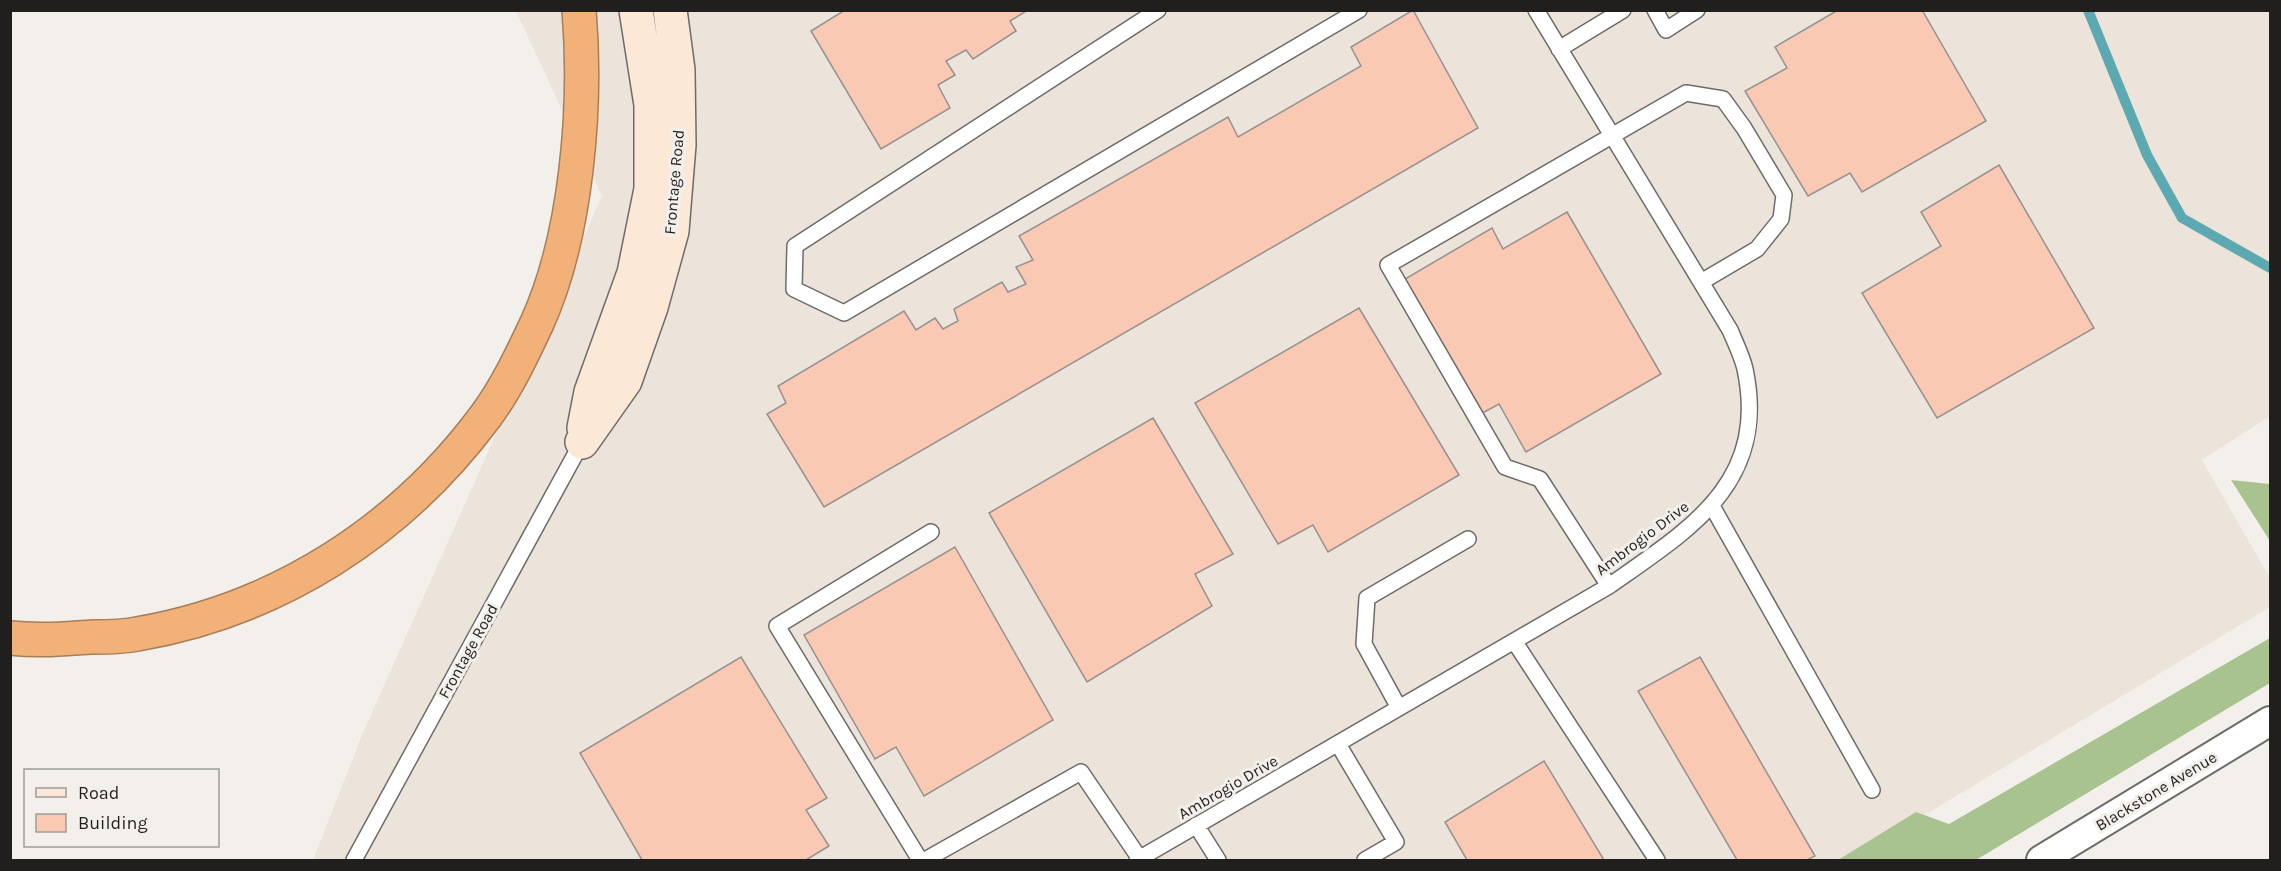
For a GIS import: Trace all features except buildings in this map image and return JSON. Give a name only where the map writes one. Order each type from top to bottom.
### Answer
[{"type":"highway","points":[[10,638],[37,641],[136,635],[207,619],[241,607],[307,576],[388,520],[441,472],[486,416],[505,386],[537,322],[550,288],[567,224],[580,136],[582,48],[579,10]]},
{"type":"street","name":"Frontage Road","points":[[582,442],[591,392],[634,273],[651,189],[651,105],[636,10]]},
{"type":"street","name":"Frontage Road","points":[[582,442],[625,381],[651,307],[672,231],[679,146],[678,70],[670,10]]},
{"type":"street","name":"Blackstone Avenue","points":[[2041,861],[2271,721]]},
{"type":"lane","points":[[1158,10],[795,246],[794,290],[844,313],[1359,10]]},
{"type":"lane","name":"Ambrogio Drive","points":[[1138,860],[1610,586],[1677,539],[1712,506],[1730,481],[1742,454],[1749,425],[1749,396],[1745,366],[1730,330],[1536,10]]},
{"type":"lane","points":[[1559,49],[1623,10]]},
{"type":"lane","points":[[1655,10],[1666,30],[1697,10]]},
{"type":"lane","points":[[1610,586],[1540,479],[1505,467],[1388,265],[1686,93],[1723,99],[1744,128],[1784,195],[1781,219],[1757,249],[1701,282]]},
{"type":"lane","name":"Frontage Road","points":[[354,861],[582,442]]},
{"type":"lane","points":[[1712,506],[1872,790]]},
{"type":"lane","points":[[931,532],[777,626],[922,861],[1081,771],[1138,860]]},
{"type":"lane","points":[[1399,708],[1364,644],[1368,598],[1468,538]]},
{"type":"lane","points":[[1514,641],[1657,861]]},
{"type":"lane","points":[[1338,744],[1396,842],[1365,861]]},
{"type":"lane","points":[[1197,825],[1218,861]]},
{"type":"shaded area","points":[[516,11],[2270,11],[2270,416],[2202,460],[2270,578],[2270,607],[1850,860],[313,860],[362,735],[602,196]]},
{"type":"green space","points":[[2231,480],[2270,484],[2270,541]]},
{"type":"green space","points":[[2270,638],[2270,683],[1976,860],[1838,860],[1916,812],[1949,824]]},
{"type":"waterway","points":[[2088,10],[2147,155],[2182,218],[2270,268]]}]
